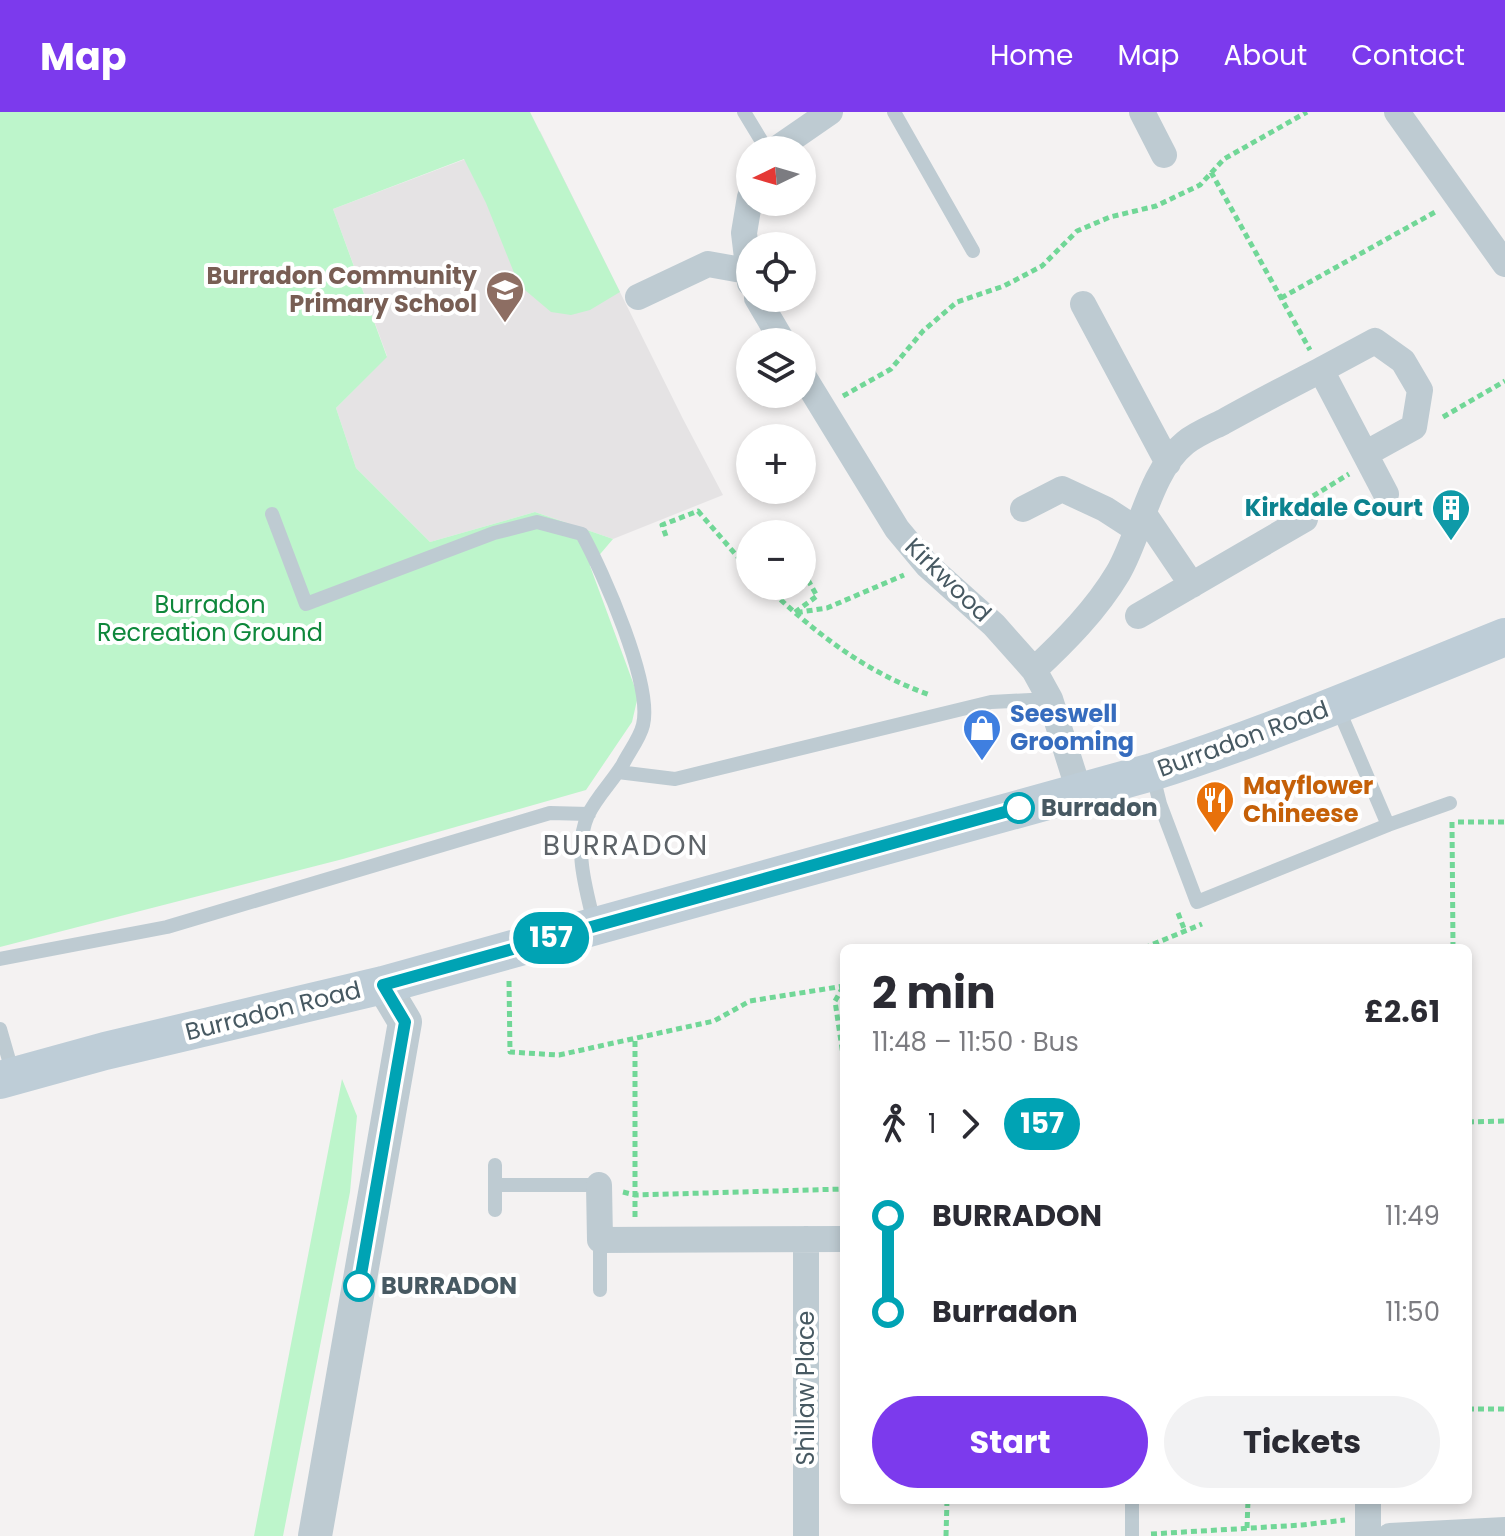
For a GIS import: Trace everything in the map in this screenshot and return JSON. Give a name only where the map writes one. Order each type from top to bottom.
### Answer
[{"type":"main road","name":"Burradon Road","points":[[7,1078],[105,1051],[383,985],[1152,772],[1337,705],[1505,637]]},
{"type":"street","points":[[795,136],[830,112]]},
{"type":"street","points":[[1142,112],[1164,155]]},
{"type":"street","points":[[1397,112],[1505,264]]},
{"type":"street","points":[[638,297],[708,264],[736,273]]},
{"type":"street","points":[[1083,304],[1168,463]]},
{"type":"street","points":[[1034,670],[1060,646],[1119,572],[1150,496],[1168,463],[1185,443],[1375,341],[1403,361],[1420,390],[1414,427],[1365,454]]},
{"type":"street","points":[[1321,370],[1386,494]]},
{"type":"street","name":"Kirkwood","points":[[816,397],[897,529],[927,565],[994,625],[1034,670],[1050,699],[1079,791]]},
{"type":"street","points":[[1023,509],[1062,489],[1141,522],[1192,585]]},
{"type":"street","points":[[1138,616],[1305,519]]},
{"type":"street","points":[[315,1536],[405,1022],[383,985]]},
{"type":"street","points":[[599,1185],[600,1240],[840,1239]]},
{"type":"street","name":"Shillaw Place","points":[[806,1239],[806,1536]]},
{"type":"street","points":[[1390,1536],[1505,1530]]},
{"type":"lane","points":[[744,112],[759,136]]},
{"type":"lane","points":[[894,112],[973,251]]},
{"type":"lane","points":[[272,514],[306,604],[494,533],[537,522],[582,534],[603,571],[643,689],[643,726],[618,772],[589,814],[583,835],[581,870],[595,926]]},
{"type":"lane","points":[[618,772],[675,779],[991,702],[1050,699]]},
{"type":"lane","points":[[1337,705],[1388,825]]},
{"type":"lane","points":[[1152,772],[1160,804],[1197,902],[1450,803]]},
{"type":"lane","points":[[0,959],[167,927],[550,813],[589,814]]},
{"type":"lane","points":[[0,1029],[7,1078]]},
{"type":"lane","points":[[495,1165],[495,1210]]},
{"type":"lane","points":[[495,1185],[599,1185]]},
{"type":"lane","points":[[600,1240],[600,1290]]},
{"type":"lane","points":[[1132,1504],[1132,1535]]},
{"type":"path","points":[[822,407],[891,369],[923,331],[957,302],[1004,286],[1042,266],[1077,231],[1110,217],[1156,206],[1200,185],[1224,159],[1307,112]]},
{"type":"path","points":[[1211,172],[1321,370]]},
{"type":"path","points":[[1281,298],[1459,199]]},
{"type":"path","points":[[666,536],[662,525],[698,511],[736,555]]},
{"type":"path","points":[[794,613],[827,608],[927,565]]},
{"type":"path","points":[[781,600],[846,655],[910,688],[965,708]]},
{"type":"path","points":[[794,613],[812,600]]},
{"type":"path","points":[[1438,828],[1453,822],[1505,822]]},
{"type":"path","points":[[1453,822],[1453,944]]},
{"type":"path","points":[[1175,903],[1185,931]]},
{"type":"path","points":[[509,972],[510,1052],[559,1055],[714,1021],[750,1001],[840,987]]},
{"type":"path","points":[[840,993],[835,1001],[840,1035]]},
{"type":"path","points":[[634,1240],[635,1038]]},
{"type":"path","points":[[1472,1122],[1505,1121]]},
{"type":"path","points":[[599,1185],[635,1195],[840,1189]]},
{"type":"path","points":[[1472,1409],[1505,1409]]},
{"type":"path","points":[[946,1536],[947,1504]]},
{"type":"path","points":[[1247,1528],[1248,1504]]},
{"type":"path","points":[[1132,1535],[1302,1525],[1368,1517]]},
{"type":"shaded area","name":"Burradon Community Primary School","points":[[540,131],[723,495],[613,539],[535,512],[430,542],[356,468],[336,408],[387,356],[333,209]]},
{"type":"green space","name":"Burradon Recreation Ground","points":[[0,112],[530,112],[620,292],[590,310],[571,315],[551,312],[519,285],[486,203],[464,159],[333,209],[387,357],[336,408],[356,468],[430,542],[535,512],[613,539],[590,566],[638,696],[632,722],[586,790],[343,859],[0,947]]},
{"type":"green space","points":[[342,1079],[357,1116],[350,1192],[283,1536],[254,1536]]},
{"type":"bus line","name":"157","points":[[359,1286],[405,1022],[383,985],[1019,808]]},
{"type":"place","name":"Burradon Community Primary School","points":[[505,324]]},
{"type":"place","name":"Kirkdale Court","points":[[1451,542]]},
{"type":"place","name":"Seeswell Grooming","points":[[982,762]]},
{"type":"place","name":"Burradon","points":[[1019,808]]},
{"type":"place","name":"Mayflower Chineese","points":[[1215,834]]},
{"type":"place","name":"BURRADON","points":[[359,1286]]},
{"type":"district","name":"BURRADON","points":[[626,845]]}]
